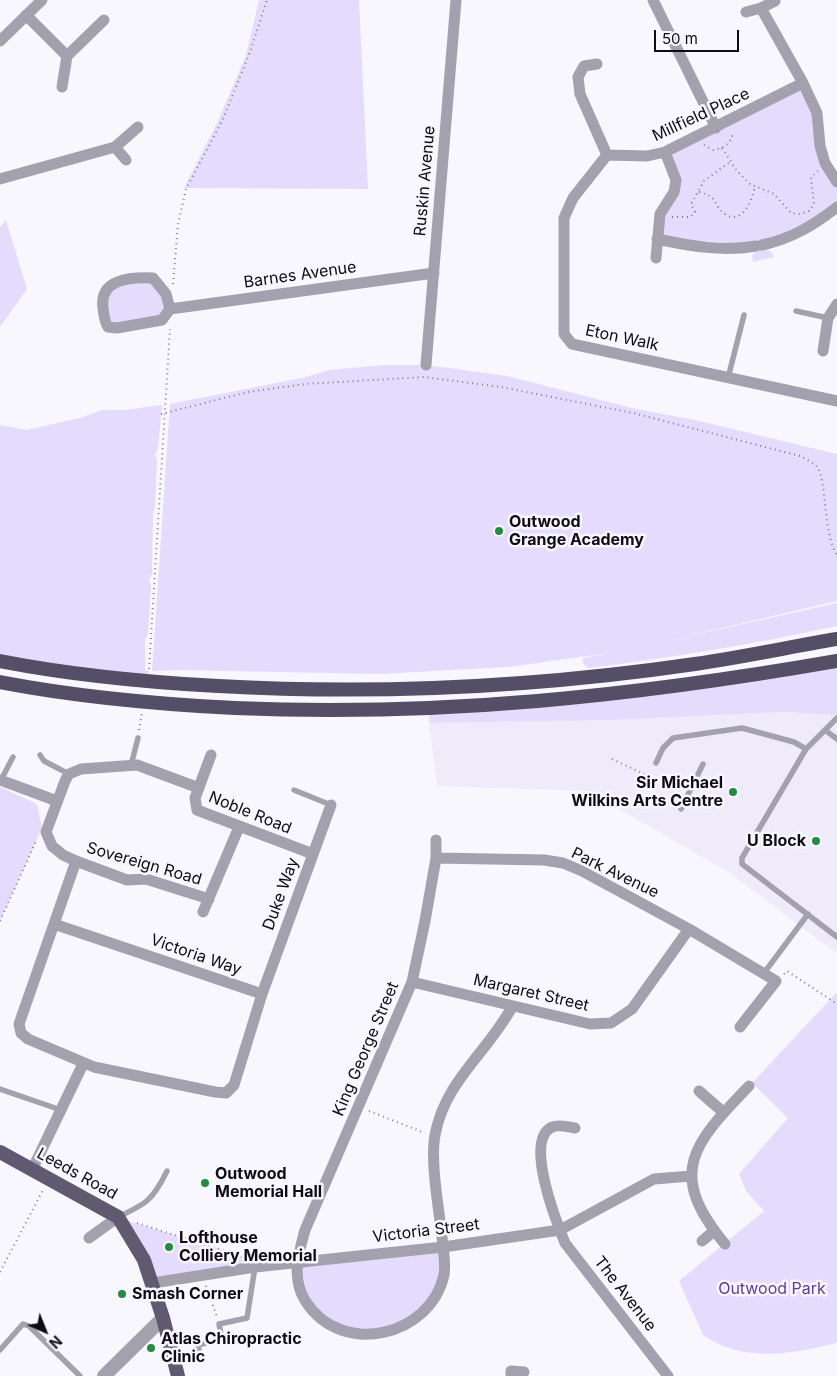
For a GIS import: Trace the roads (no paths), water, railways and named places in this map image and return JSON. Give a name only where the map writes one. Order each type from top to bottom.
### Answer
[{"type":"highway","points":[[0,661],[34,668],[146,682],[280,690],[426,689],[603,676],[696,664],[837,639]]},
{"type":"highway","points":[[0,682],[144,704],[287,710],[411,710],[569,700],[711,683],[837,661]]},
{"type":"main road","name":"Leeds Road","points":[[0,1152],[118,1218],[140,1251],[153,1283],[178,1376]]},
{"type":"street","points":[[0,41],[42,0]]},
{"type":"street","name":"Ruskin Avenue","points":[[426,365],[456,0]]},
{"type":"street","points":[[653,0],[716,128]]},
{"type":"street","points":[[746,12],[761,8],[775,1]]},
{"type":"street","points":[[761,8],[803,83],[817,113],[820,146],[827,166],[837,182]]},
{"type":"street","points":[[26,15],[67,56]]},
{"type":"street","points":[[62,87],[67,56],[104,20]]},
{"type":"street","points":[[597,64],[584,66],[578,77],[580,94],[608,155]]},
{"type":"street","name":"Millfield Place","points":[[608,155],[646,156],[666,152],[803,83]]},
{"type":"street","points":[[0,179],[115,147],[138,127]]},
{"type":"street","points":[[115,147],[126,160]]},
{"type":"street","points":[[656,258],[660,214],[674,192],[676,180],[666,152]]},
{"type":"street","name":"Eton Walk","points":[[608,155],[573,198],[564,218],[564,334],[572,344],[837,401]]},
{"type":"street","points":[[658,239],[705,248],[740,249],[759,246],[787,238],[815,224],[837,207]]},
{"type":"street","name":"Barnes Avenue","points":[[170,309],[166,294],[153,278],[113,283],[106,288],[102,298],[105,322],[108,327],[117,328],[162,320],[170,309],[434,273]]},
{"type":"street","points":[[824,351],[828,318],[837,304]]},
{"type":"street","name":"Noble Road","points":[[211,755],[195,798],[197,810],[312,854]]},
{"type":"street","name":"Noble Road","points":[[69,774],[81,769],[132,765],[149,769],[198,788]]},
{"type":"street","points":[[69,774],[46,832],[52,846],[63,855],[76,861]]},
{"type":"street","points":[[1,780],[57,801]]},
{"type":"street","name":"Duke Way","points":[[262,994],[331,805]]},
{"type":"street","name":"Sovereign Road","points":[[203,912],[239,827]]},
{"type":"street","name":"King George Street","points":[[296,1262],[305,1230],[412,982],[436,858],[436,840]]},
{"type":"street","name":"Park Avenue","points":[[436,858],[544,860],[562,863],[582,871],[690,929],[776,982],[740,1028]]},
{"type":"street","name":"Sovereign Road","points":[[54,924],[76,861],[127,880],[146,878],[209,899]]},
{"type":"street","points":[[54,924],[19,1024],[21,1033],[28,1039],[83,1064],[226,1093],[234,1085],[262,994]]},
{"type":"street","name":"Victoria Way","points":[[54,924],[262,994]]},
{"type":"street","name":"Margaret Street","points":[[412,982],[590,1024],[611,1023],[632,1009],[690,929]]},
{"type":"street","points":[[296,1262],[300,1292],[313,1312],[330,1326],[352,1334],[378,1335],[402,1327],[422,1312],[438,1294],[444,1273],[443,1247],[435,1183],[435,1136],[446,1100],[461,1074],[502,1026],[512,1007]]},
{"type":"street","points":[[32,1170],[83,1064]]},
{"type":"street","points":[[725,1244],[714,1231],[694,1197],[690,1176],[693,1158],[699,1144],[724,1112],[749,1086]]},
{"type":"street","points":[[699,1092],[724,1112]]},
{"type":"street","name":"The Avenue","points":[[575,1128],[559,1126],[551,1128],[542,1139],[540,1164],[560,1230],[565,1242],[668,1376]]},
{"type":"street","name":"Victoria Street","points":[[153,1283],[255,1267],[443,1247],[560,1230],[654,1179],[690,1176]]},
{"type":"street","points":[[89,1238],[118,1218]]},
{"type":"street","points":[[702,1241],[714,1231]]},
{"type":"street","points":[[104,1376],[163,1318]]},
{"type":"street","points":[[511,1376],[511,1371],[524,1372]]},
{"type":"lane","points":[[796,311],[828,318]]},
{"type":"lane","points":[[728,378],[744,315]]},
{"type":"lane","points":[[837,718],[806,749],[742,858],[742,864],[837,937]]},
{"type":"lane","points":[[656,763],[663,748],[673,738],[742,728],[794,742],[806,749]]},
{"type":"lane","points":[[825,730],[837,739]]},
{"type":"lane","points":[[132,765],[138,738]]},
{"type":"lane","points":[[40,755],[44,761],[69,774]]},
{"type":"lane","points":[[1,780],[13,757]]},
{"type":"lane","points":[[681,809],[692,780],[703,764]]},
{"type":"lane","points":[[294,790],[331,805]]},
{"type":"lane","points":[[764,973],[808,914]]},
{"type":"lane","points":[[0,1089],[60,1110]]},
{"type":"lane","points":[[118,1218],[138,1208],[157,1193],[167,1171]]},
{"type":"lane","points":[[201,1360],[198,1345],[222,1339],[219,1324],[246,1318],[255,1267]]},
{"type":"lane","points":[[0,1350],[23,1324],[29,1326],[80,1376]]},
{"type":"place","name":"Outwood Grange Academy","points":[[499,531]]},
{"type":"place","name":"Sir Michael Wilkins Arts Centre","points":[[733,792]]},
{"type":"place","name":"U Block","points":[[816,841]]},
{"type":"place","name":"Outwood Memorial Hall","points":[[205,1183]]},
{"type":"place","name":"Lofthouse Colliery Memorial","points":[[169,1247]]},
{"type":"place","name":"Smash Corner","points":[[122,1294]]},
{"type":"place","name":"Atlas Chiropractic Clinic","points":[[151,1348]]},
{"type":"park label","name":"Outwood Park","points":[[772,1289]]}]
